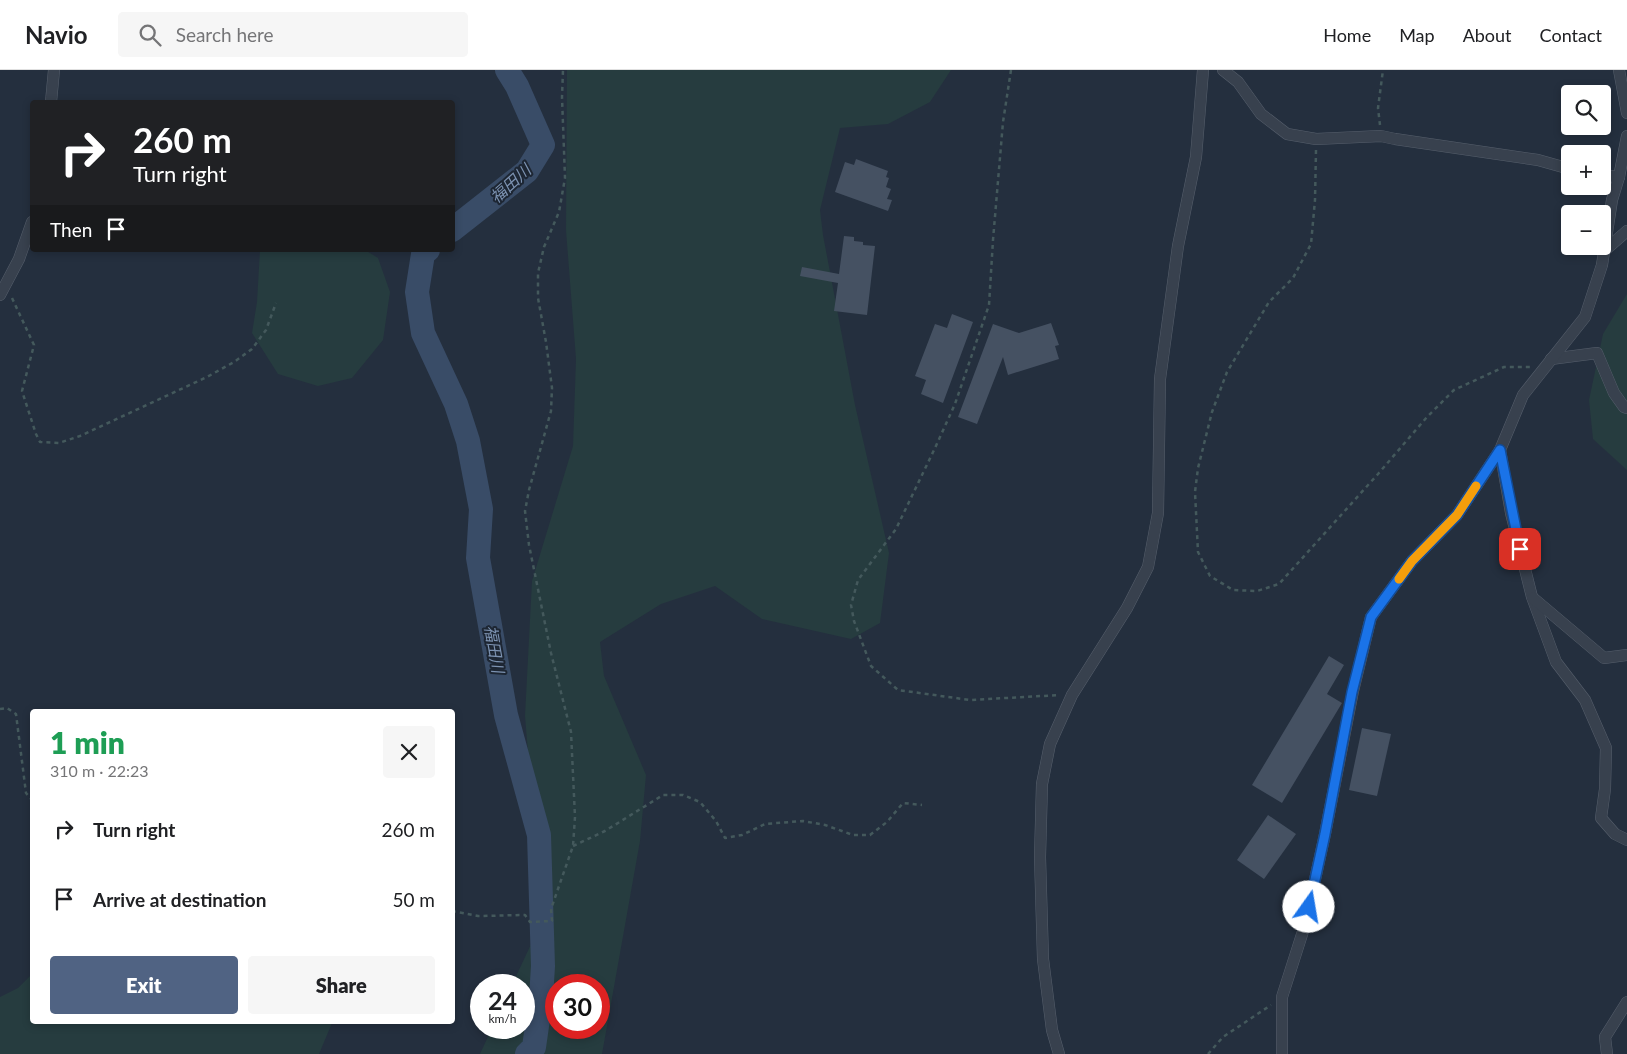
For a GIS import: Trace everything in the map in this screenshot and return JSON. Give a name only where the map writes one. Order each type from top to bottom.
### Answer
[{"type":"street","points":[[51,100],[54,70]]},
{"type":"street","points":[[1059,1054],[1052,1030],[1042,959],[1040,857],[1042,784],[1050,744],[1072,694],[1128,608],[1148,567],[1158,513],[1160,379],[1178,246],[1196,157],[1204,70]]},
{"type":"street","points":[[1223,70],[1238,82],[1261,114],[1287,134],[1316,139],[1381,136],[1538,160],[1561,166]]},
{"type":"street","points":[[1619,70],[1627,114]]},
{"type":"street","points":[[1611,206],[1619,178],[1627,136]]},
{"type":"street","points":[[1611,177],[1619,178]]},
{"type":"street","points":[[3,290],[19,259],[30,228]]},
{"type":"street","points":[[1611,245],[1627,231]]},
{"type":"street","points":[[1282,1054],[1282,997],[1305,925],[1325,834],[1352,692],[1371,617],[1412,561],[1457,515],[1500,450],[1523,394],[1585,316],[1602,265],[1603,255]]},
{"type":"street","points":[[1548,363],[1597,353],[1614,393],[1624,407],[1627,408]]},
{"type":"street","points":[[1500,450],[1511,513],[1532,597],[1556,662],[1585,700],[1606,748],[1605,790],[1601,818],[1615,834],[1627,840]]},
{"type":"street","points":[[1532,597],[1604,658],[1627,655]]},
{"type":"street","points":[[1607,1054],[1605,1037],[1627,1002]]},
{"type":"path","points":[[455,912],[478,916],[525,915],[530,922],[552,921],[551,909],[573,846],[575,818],[571,732],[551,653],[529,544],[525,511],[551,411],[552,388],[538,298],[538,273],[544,247],[559,212],[565,178],[563,70]]},
{"type":"path","points":[[1011,70],[1003,122],[992,240],[989,305],[955,404],[935,448],[896,529],[858,580],[851,605],[854,621],[871,666],[898,690],[970,700],[1072,694]]},
{"type":"path","points":[[1381,136],[1378,108],[1383,70]]},
{"type":"path","points":[[1316,139],[1315,200],[1311,244],[1294,278],[1269,302],[1227,372],[1212,412],[1200,459],[1195,492],[1198,552],[1210,576],[1233,590],[1257,591],[1279,584],[1427,417],[1454,390],[1504,367],[1548,363]]},
{"type":"path","points":[[3,290],[34,345],[22,390],[40,442],[50,443],[59,443],[80,436],[207,378],[234,362],[252,349],[266,330],[276,303]]},
{"type":"path","points":[[0,709],[7,708],[16,714],[26,794],[30,798]]},
{"type":"path","points":[[573,846],[605,831],[663,795],[683,795],[700,802],[716,821],[726,838],[742,835],[765,824],[803,821],[825,825],[853,835],[870,835],[887,822],[903,803],[922,805]]},
{"type":"path","points":[[1208,1054],[1223,1037],[1282,997]]},
{"type":"green space","points":[[567,70],[951,70],[930,102],[888,124],[840,128],[820,210],[855,405],[889,553],[880,623],[851,639],[762,619],[715,586],[661,604],[600,642],[604,676],[646,775],[640,841],[610,1009],[610,974],[545,974],[545,1039],[605,1039],[602,1054],[480,1054],[487,1039],[535,1039],[535,974],[517,974],[533,940],[536,849],[525,716],[532,581],[573,446],[576,359],[566,230]]},
{"type":"green space","points":[[260,252],[368,252],[378,258],[390,292],[383,340],[352,378],[318,386],[278,374],[252,333],[257,302]]},
{"type":"green space","points":[[1627,294],[1627,470],[1593,439],[1589,400],[1603,334]]},
{"type":"green space","points":[[30,976],[30,1024],[332,1024],[319,1054],[0,1054],[0,997],[18,988]]},
{"type":"building","points":[[856,159],[888,171],[886,177],[889,178],[886,187],[891,189],[887,199],[892,200],[888,211],[835,192],[845,162],[854,165]]},
{"type":"building","points":[[844,236],[854,237],[854,241],[863,242],[863,245],[875,246],[867,315],[834,311],[838,283],[800,276],[802,267],[839,274]]},
{"type":"building","points":[[952,314],[973,322],[943,403],[921,394],[926,380],[915,376],[935,324],[947,328]]},
{"type":"building","points":[[1051,323],[1059,345],[1055,346],[1059,359],[1008,375],[1003,357],[977,424],[958,417],[993,324],[1019,333]]},
{"type":"building","points":[[1329,656],[1344,665],[1327,694],[1342,703],[1282,803],[1252,785]]},
{"type":"building","points":[[1362,728],[1391,734],[1377,796],[1349,790]]},
{"type":"building","points":[[1268,815],[1296,834],[1264,879],[1237,860]]},
{"type":"waterway","name":"福田川","points":[[455,228],[527,171],[543,145],[517,86],[507,70]]},
{"type":"waterway","name":"福田川","points":[[426,252],[423,254],[417,292],[423,333],[456,404],[468,441],[481,509],[478,558],[506,715],[539,835],[543,966],[541,998],[534,1047],[527,1054]]},
{"type":"slow traffic","points":[[1399,579],[1412,561],[1457,515],[1476,486]]},
{"type":"route","points":[[1309,907],[1352,692],[1371,617],[1412,561],[1457,515],[1500,450],[1511,513],[1520,549]]}]
